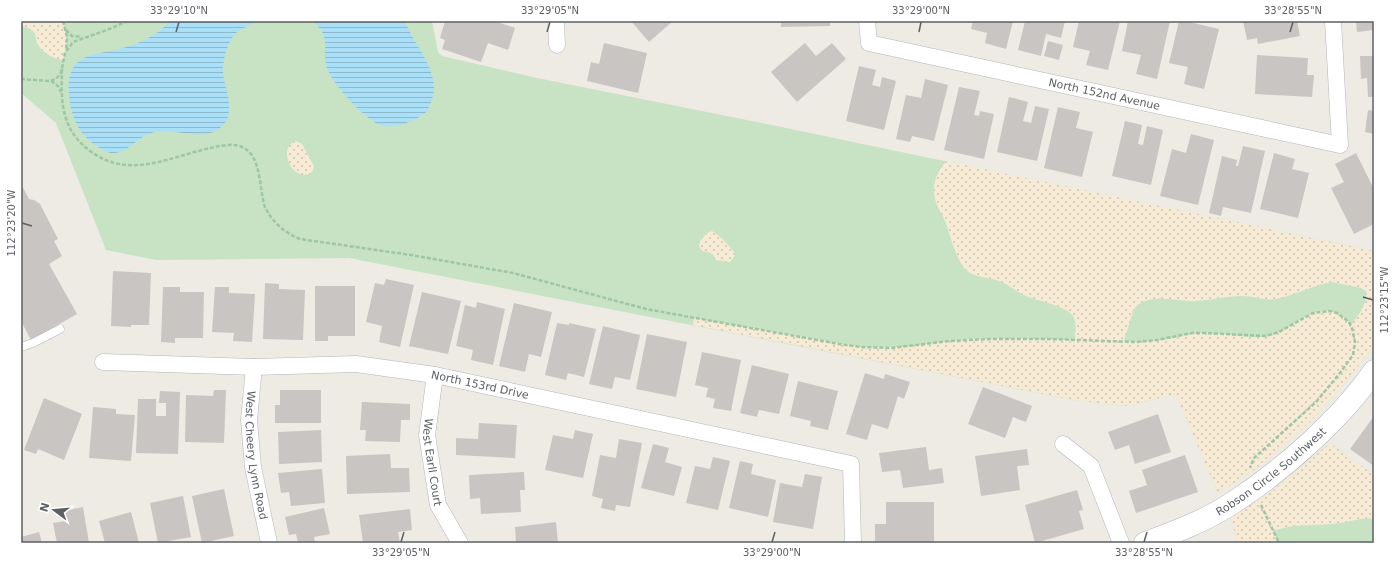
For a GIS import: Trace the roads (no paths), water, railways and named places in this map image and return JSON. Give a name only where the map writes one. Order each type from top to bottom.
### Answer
[{"type":"street","points":[[556,21],[557,45]]},
{"type":"street","name":"North 152nd Avenue","points":[[867,21],[869,43],[1340,145],[1332,21]]},
{"type":"street","name":"North 153rd Drive","points":[[103,362],[254,367],[356,364],[435,375],[851,464],[853,543]]},
{"type":"street","name":"West Cheery Lynn Road","points":[[254,367],[249,420],[253,467],[269,543]]},
{"type":"street","name":"Robson Circle Southwest","points":[[1145,543],[1180,530],[1234,502],[1276,471],[1312,440],[1346,406],[1373,374]]},
{"type":"street","name":"West Earll Court","points":[[435,375],[427,435],[438,505],[460,543]]},
{"type":"street","points":[[1063,444],[1091,466],[1121,543]]},
{"type":"lane","points":[[21,347],[33,343],[60,329]]},
{"type":"water","points":[[170,21],[258,21],[243,28],[235,34],[226,53],[223,64],[223,74],[228,97],[229,112],[223,125],[217,130],[209,133],[192,134],[165,131],[148,134],[119,152],[113,153],[98,147],[82,133],[71,110],[69,78],[72,69],[80,61],[91,55],[117,50],[136,44],[160,30]]},
{"type":"water","points":[[312,21],[405,21],[431,72],[434,83],[434,94],[426,112],[413,120],[393,126],[383,126],[368,118],[351,102],[330,75],[325,61],[325,43],[322,32]]}]
